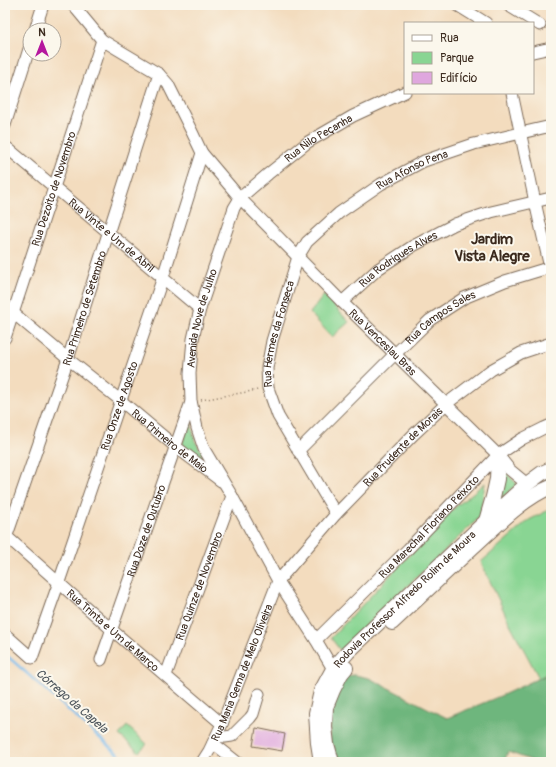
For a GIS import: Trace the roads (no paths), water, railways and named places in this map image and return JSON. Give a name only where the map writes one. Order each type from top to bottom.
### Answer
[{"type":"main road","points":[[486,521],[497,479],[498,455]]},
{"type":"main road","name":"Rodovia Professor Alfredo Rolim de Moura","points":[[321,762],[316,713],[321,691],[333,668],[486,521],[527,484],[542,473],[551,469]]},
{"type":"main road","name":"Rodovia Professor Alfredo Rolim de Moura","points":[[332,762],[327,744],[325,727],[326,707],[341,674],[355,658],[504,518],[532,497],[551,487]]},
{"type":"street","points":[[38,22],[43,5]]},
{"type":"street","points":[[73,5],[102,40],[159,74],[168,84],[202,153],[240,198]]},
{"type":"street","points":[[457,5],[484,22]]},
{"type":"street","points":[[509,6],[520,19],[530,22]]},
{"type":"street","points":[[534,23],[540,25]]},
{"type":"street","name":"Rua Dezoito de Novembro","points":[[5,338],[9,310],[54,187],[102,40]]},
{"type":"street","points":[[5,125],[25,62]]},
{"type":"street","name":"Rua Primeiro de Setembro","points":[[6,538],[68,359],[159,74]]},
{"type":"street","name":"Rua Nilo Peçanha","points":[[240,198],[308,142],[353,116],[404,92]]},
{"type":"street","points":[[512,94],[535,202],[551,268]]},
{"type":"street","name":"Rua Afonso Pena","points":[[298,257],[307,242],[339,213],[381,184],[424,161],[474,144],[520,132],[551,126]]},
{"type":"street","name":"Rua Vinte e Um de Abril","points":[[5,146],[200,309]]},
{"type":"street","name":"Rua Onze de Agosto","points":[[5,634],[32,658],[162,277],[202,153]]},
{"type":"street","name":"Rua Venceslau Bras","points":[[240,198],[342,302],[498,455],[510,470],[527,484]]},
{"type":"street","name":"Avenida Nove de Julho","points":[[240,198],[234,208],[200,309],[193,338],[190,373],[191,401],[197,428],[204,449],[225,483],[278,581],[333,668]]},
{"type":"street","name":"Rua Rodrigues Alves","points":[[342,302],[378,269],[413,246],[454,224],[491,212],[551,198]]},
{"type":"street","name":"Rua Hermes da Fonseca","points":[[298,257],[272,341],[267,368],[268,388],[278,416],[336,514]]},
{"type":"street","name":"Rua Campos Sales","points":[[298,451],[430,320],[464,298],[504,281],[551,268]]},
{"type":"street","name":"Rua Primeiro de Maio","points":[[9,310],[176,447],[225,483]]},
{"type":"street","name":"Rua Prudente de Morais","points":[[278,581],[336,514],[413,435],[446,404],[491,370],[521,353],[551,343]]},
{"type":"street","name":"Rua Doze de Outubro","points":[[101,660],[191,401]]},
{"type":"street","name":"Rua Marechal Floriano Peixoto","points":[[316,640],[408,549],[498,455],[522,439],[551,425]]},
{"type":"street","name":"Rua Quinze de Novembro","points":[[166,675],[232,496]]},
{"type":"street","name":"Rua Trinta e Um de Março","points":[[6,538],[59,582],[112,630],[222,724]]},
{"type":"street","name":"Rua Maria Gema de Melo Oliveira","points":[[202,762],[222,724],[278,581]]},
{"type":"street","points":[[237,762],[224,758],[215,739],[232,736],[250,718],[253,714],[259,694]]},
{"type":"waterway","name":"Córrego da Capela","points":[[5,654],[127,762]]},
{"type":"district","name":"Jardim Vista Alegre","points":[[492,248]]}]
